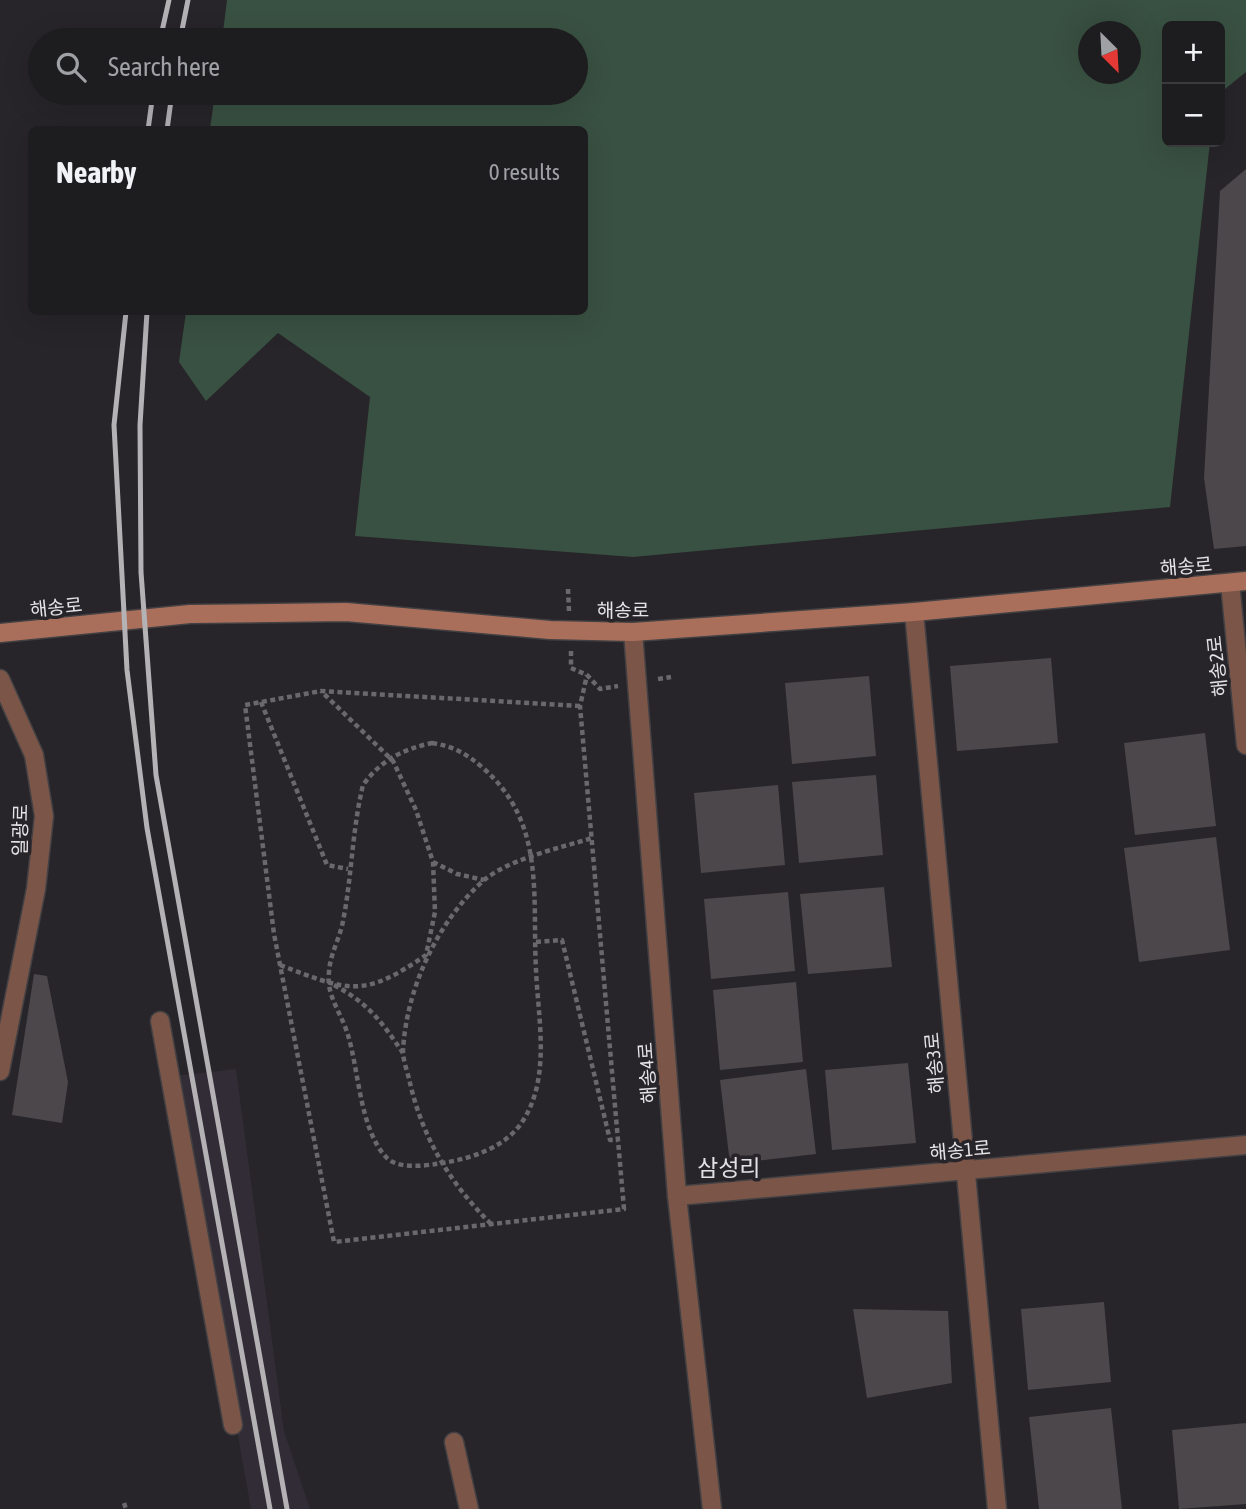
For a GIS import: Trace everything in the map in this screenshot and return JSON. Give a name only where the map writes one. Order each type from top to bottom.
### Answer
[{"type":"street","name":"해송로","points":[[0,633],[190,614],[346,612],[550,631],[632,632],[914,612],[1238,582]]},
{"type":"street","name":"해송2로","points":[[1238,582],[1246,745]]},
{"type":"street","name":"해송3로","points":[[914,612],[997,1509]]},
{"type":"street","name":"해송4로","points":[[632,632],[677,1196],[712,1509]]},
{"type":"street","name":"일광로","points":[[0,679],[34,755],[44,816],[37,889],[0,1070]]},
{"type":"street","points":[[160,1021],[233,1425]]},
{"type":"street","name":"해송1로","points":[[677,1196],[1246,1144]]},
{"type":"street","points":[[454,1443],[468,1509]]},
{"type":"path","points":[[571,668],[587,675],[600,689]]},
{"type":"path","points":[[580,706],[321,691],[245,705],[280,965],[334,1242],[624,1209],[580,706],[587,675]]},
{"type":"path","points":[[321,691],[393,761],[416,810],[433,862],[435,912],[403,1053]]},
{"type":"path","points":[[261,702],[327,865],[348,869]]},
{"type":"path","points":[[432,743],[450,745],[469,756],[501,784],[517,809],[534,869],[536,942],[542,1025],[536,1086],[531,1106],[519,1126],[483,1153],[458,1161],[399,1165],[387,1158],[374,1139],[347,1032],[330,994],[328,973],[343,919],[348,869],[363,785],[374,769],[410,747],[432,743]]},
{"type":"path","points":[[334,985],[366,988],[396,976],[426,955],[447,923],[484,880],[524,860],[592,838]]},
{"type":"path","points":[[433,862],[457,874],[484,880]]},
{"type":"path","points":[[536,942],[562,940],[610,1140],[618,1140]]},
{"type":"path","points":[[280,965],[334,985],[360,999],[382,1022],[403,1053],[416,1107],[430,1144],[464,1196],[491,1224]]},
{"type":"shaded area","points":[[236,1069],[284,1431],[310,1509],[251,1509],[174,1076]]},
{"type":"green space","points":[[227,0],[1246,0],[1246,72],[1225,89],[1225,21],[1162,21],[1162,147],[1209,147],[1170,507],[633,557],[355,536],[370,397],[278,333],[206,401],[179,362],[186,315],[588,315],[588,126],[210,126],[213,105],[588,105],[588,28],[224,28]]},
{"type":"building","points":[[1246,169],[1246,546],[1214,549],[1204,478],[1220,191]]},
{"type":"building","points":[[1051,658],[1058,743],[957,751],[950,666]]},
{"type":"building","points":[[869,676],[876,756],[792,764],[785,683]]},
{"type":"building","points":[[1205,733],[1216,826],[1135,835],[1124,743]]},
{"type":"building","points":[[876,775],[883,855],[799,863],[792,782]]},
{"type":"building","points":[[778,785],[785,865],[701,873],[694,793]]},
{"type":"building","points":[[1216,837],[1230,950],[1139,962],[1124,848]]},
{"type":"building","points":[[884,887],[892,967],[808,974],[800,894]]},
{"type":"building","points":[[788,892],[795,971],[711,979],[704,899]]},
{"type":"building","points":[[34,974],[47,976],[68,1082],[62,1123],[12,1115]]},
{"type":"building","points":[[796,982],[803,1062],[720,1070],[713,990]]},
{"type":"building","points":[[908,1063],[916,1143],[832,1150],[825,1070]]},
{"type":"building","points":[[806,1069],[816,1154],[730,1164],[720,1080]]},
{"type":"building","points":[[1104,1302],[1111,1382],[1028,1390],[1021,1309]]},
{"type":"building","points":[[853,1309],[948,1311],[952,1383],[867,1398]]},
{"type":"building","points":[[1111,1408],[1122,1509],[1039,1509],[1029,1417]]},
{"type":"building","points":[[1246,1423],[1246,1504],[1179,1509],[1172,1430]]},
{"type":"railway","points":[[163,28],[169,0]]},
{"type":"railway","points":[[182,28],[188,0]]},
{"type":"railway","points":[[149,126],[151,105]]},
{"type":"railway","points":[[168,126],[170,105]]},
{"type":"railway","points":[[126,315],[114,425],[127,670],[147,828],[270,1509]]},
{"type":"railway","points":[[147,315],[140,425],[141,572],[156,775],[287,1509]]},
{"type":"district","name":"삼성리","points":[[729,1168]]}]
